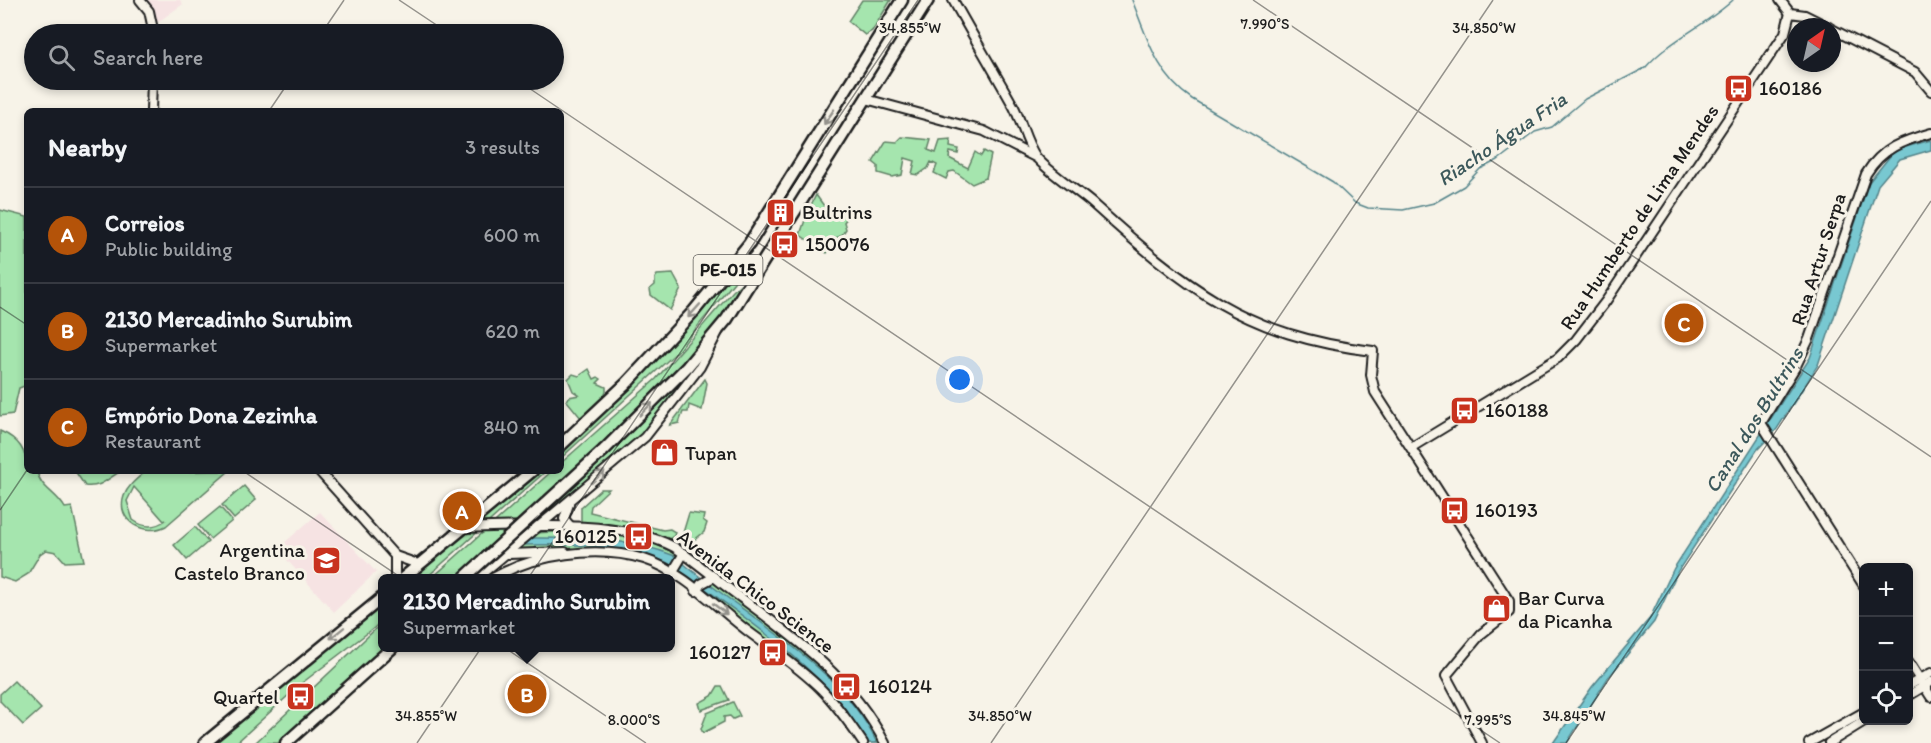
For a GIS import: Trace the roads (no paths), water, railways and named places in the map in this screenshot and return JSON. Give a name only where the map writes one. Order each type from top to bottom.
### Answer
[{"type":"highway","name":"PE-015","points":[[564,443],[626,384],[736,261],[907,0]]},
{"type":"highway","name":"PE-015","points":[[469,574],[604,450],[687,367],[719,331],[928,0]]},
{"type":"highway","points":[[408,574],[528,474]]},
{"type":"highway","points":[[205,743],[378,601]]},
{"type":"highway","points":[[286,743],[387,652]]},
{"type":"highway","points":[[211,743],[220,730]]},
{"type":"street","points":[[140,0],[149,11],[151,24]]},
{"type":"street","points":[[953,0],[1015,110],[1037,157]]},
{"type":"street","points":[[1780,0],[1794,14],[1804,18]]},
{"type":"street","name":"Rua Humberto de Lima Mendes","points":[[1412,447],[1541,370],[1576,340],[1606,301],[1785,33],[1794,14]]},
{"type":"street","points":[[1841,34],[1915,72],[1931,91]]},
{"type":"street","points":[[151,108],[152,90]]},
{"type":"street","points":[[867,99],[984,131],[1037,157],[1168,270],[1231,311],[1251,321],[1311,342],[1373,351],[1371,375],[1375,392],[1505,593],[1510,610],[1485,631],[1446,676],[1482,743]]},
{"type":"street","name":"Rua Artur Serpa","points":[[1859,580],[1761,425],[1796,366],[1809,339],[1866,174],[1879,157],[1894,144],[1931,133]]},
{"type":"street","points":[[483,574],[645,437],[666,414],[711,351],[719,331]]},
{"type":"street","points":[[322,474],[394,556],[418,564]]},
{"type":"street","points":[[570,502],[564,519],[572,528]]},
{"type":"street","points":[[512,526],[518,531],[519,544]]},
{"type":"street","name":"Avenida Chico Science","points":[[461,528],[512,526],[572,528],[642,533],[653,536],[820,688],[849,722],[863,743]]},
{"type":"street","points":[[507,554],[574,553]]},
{"type":"street","name":"Avenida Chico Science","points":[[502,574],[517,566],[574,553],[642,559],[672,573],[705,583],[811,651],[836,674],[873,717],[885,743]]},
{"type":"street","points":[[394,556],[396,574]]},
{"type":"street","points":[[672,573],[681,560]]},
{"type":"street","points":[[1913,667],[1925,683],[1931,697]]},
{"type":"street","points":[[1913,692],[1925,683],[1931,673]]},
{"type":"street","points":[[1809,743],[1859,714]]},
{"type":"street","points":[[1829,743],[1859,724]]},
{"type":"water","name":"Canal dos Bultrins","points":[[1931,140],[1931,150],[1900,159],[1878,185],[1818,365],[1777,429],[1757,450],[1678,571],[1654,622],[1608,678],[1567,743],[1553,743],[1592,687],[1650,618],[1674,568],[1810,358],[1869,182],[1895,150]]},
{"type":"water","points":[[531,538],[622,542],[675,556],[813,664],[860,714],[877,743],[868,743],[829,690],[780,645],[672,565],[637,552],[600,546],[525,545]]},
{"type":"waterway","name":"Riacho Água Fria","points":[[1132,0],[1154,55],[1180,90],[1333,182],[1355,203],[1368,208],[1403,210],[1434,203],[1464,186],[1480,169],[1498,160],[1535,132],[1552,127],[1585,99],[1645,68],[1665,49],[1733,0]]},
{"type":"place","name":"160186","points":[[1738,88]]},
{"type":"place","name":"Bultrins","points":[[781,212]]},
{"type":"place","name":"150076","points":[[784,244]]},
{"type":"place","name":"Empório Dona Zezinha","points":[[1684,323]]},
{"type":"place","name":"160188","points":[[1464,410]]},
{"type":"place","name":"Tupan","points":[[664,453]]},
{"type":"place","name":"160193","points":[[1454,510]]},
{"type":"place","name":"Correios","points":[[462,511]]},
{"type":"place","name":"160125","points":[[638,536]]},
{"type":"place","name":"Argentina Castelo Branco","points":[[326,561]]},
{"type":"place","name":"Bar Curva da Picanha","points":[[1497,609]]},
{"type":"place","name":"160127","points":[[772,652]]},
{"type":"place","name":"160124","points":[[847,686]]},
{"type":"place","name":"2130 Mercadinho Surubim","points":[[527,694]]},
{"type":"place","name":"Quartel","points":[[300,697]]}]
